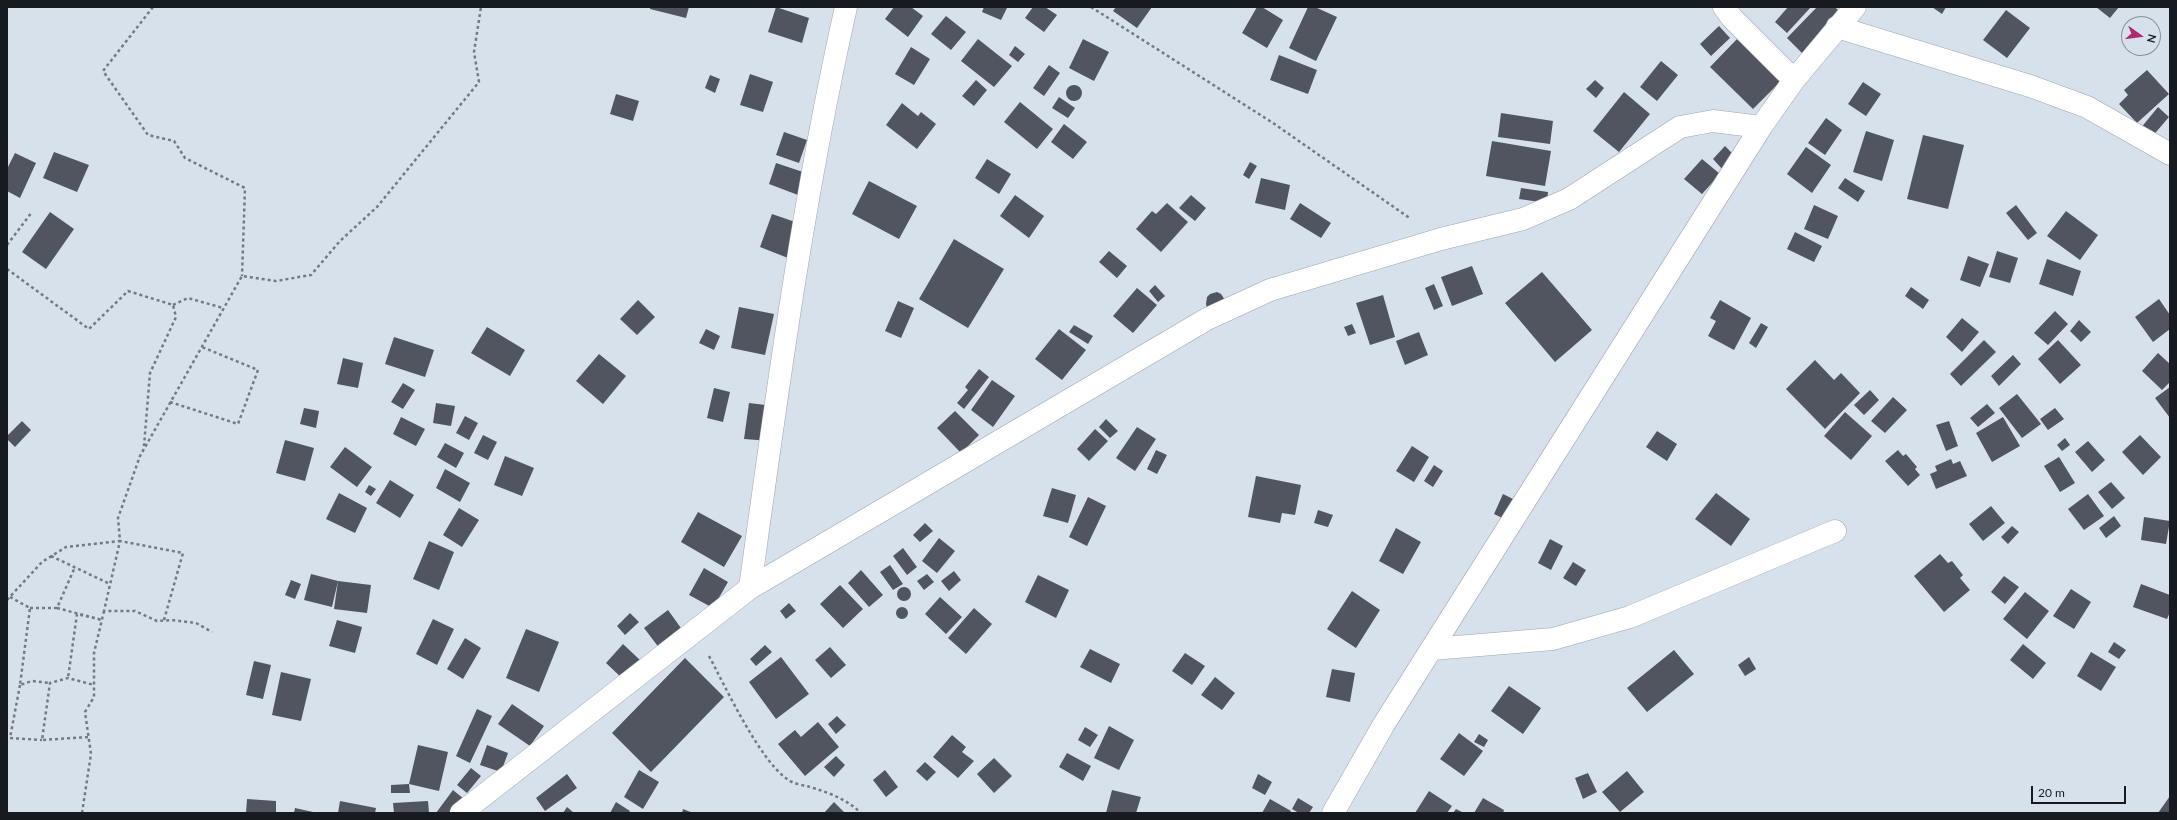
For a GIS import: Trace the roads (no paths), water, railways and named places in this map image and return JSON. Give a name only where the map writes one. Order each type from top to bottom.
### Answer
[{"type":"street","points":[[750,588],[797,265],[827,91],[846,7]]},
{"type":"street","points":[[1724,7],[1732,18],[1794,80]]},
{"type":"street","points":[[1333,813],[1384,724],[1761,127],[1794,80],[1855,7]]},
{"type":"street","points":[[1837,28],[2030,86],[2087,107],[2170,154]]},
{"type":"street","points":[[461,813],[750,588],[1207,319],[1270,290],[1440,239],[1523,219],[1569,199],[1680,127],[1713,121],[1761,127]]},
{"type":"street","points":[[1432,649],[1553,639],[1630,617],[1835,531]]}]
